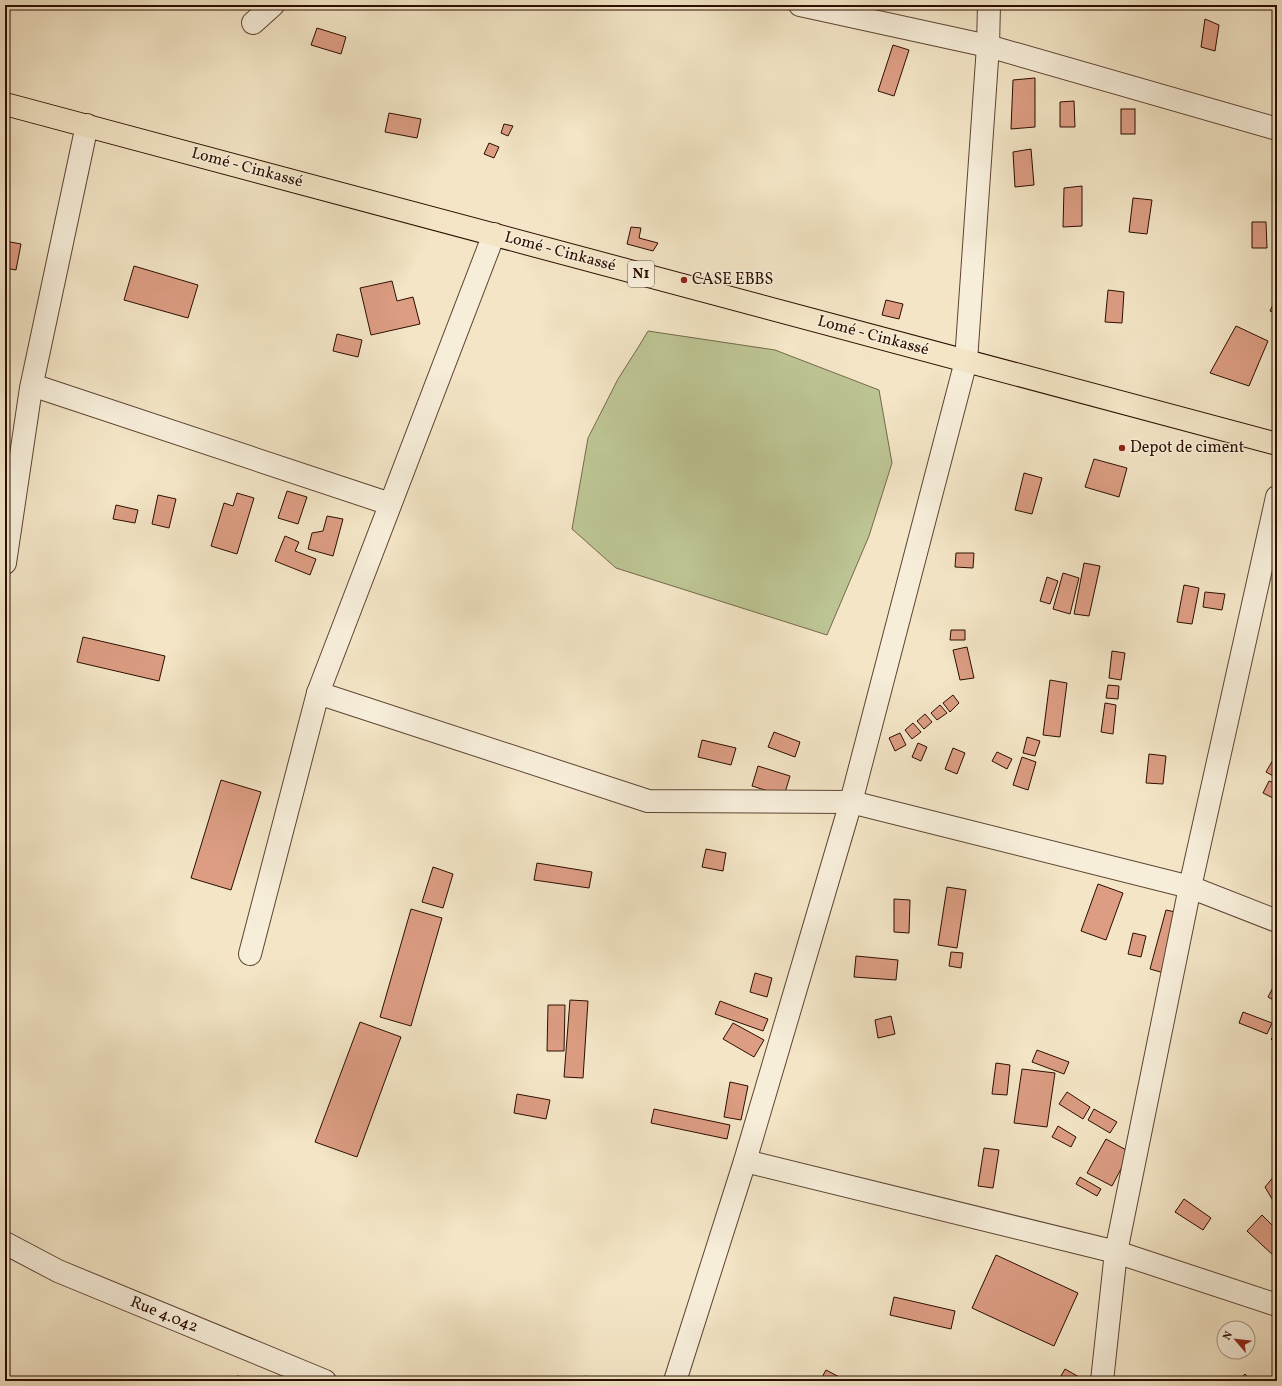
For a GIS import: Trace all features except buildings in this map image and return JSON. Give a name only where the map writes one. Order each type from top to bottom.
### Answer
[{"type":"highway","name":"Lomé - Cinkassé","points":[[5,104],[1277,444]]},
{"type":"street","points":[[253,23],[274,5]]},
{"type":"street","points":[[800,5],[988,46],[1277,129]]},
{"type":"street","points":[[675,1381],[745,1161],[851,802],[966,361],[988,46],[989,5]]},
{"type":"street","points":[[5,563],[32,384],[87,125]]},
{"type":"street","points":[[250,954],[318,693],[494,234]]},
{"type":"street","points":[[32,384],[390,504]]},
{"type":"street","points":[[1102,1381],[1116,1252],[1190,887],[1277,497]]},
{"type":"street","points":[[318,693],[648,801],[851,802],[1190,887],[1277,921]]},
{"type":"street","points":[[745,1161],[1116,1252],[1277,1305]]},
{"type":"street","name":"Rue 4.042","points":[[5,1243],[58,1271],[325,1381]]},
{"type":"green space","points":[[648,331],[775,350],[879,390],[892,463],[869,536],[827,635],[616,568],[572,529],[588,438],[618,379]]},
{"type":"place","name":"CASE EBBS","points":[[684,280]]},
{"type":"place","name":"Depot de ciment","points":[[1122,448]]}]
